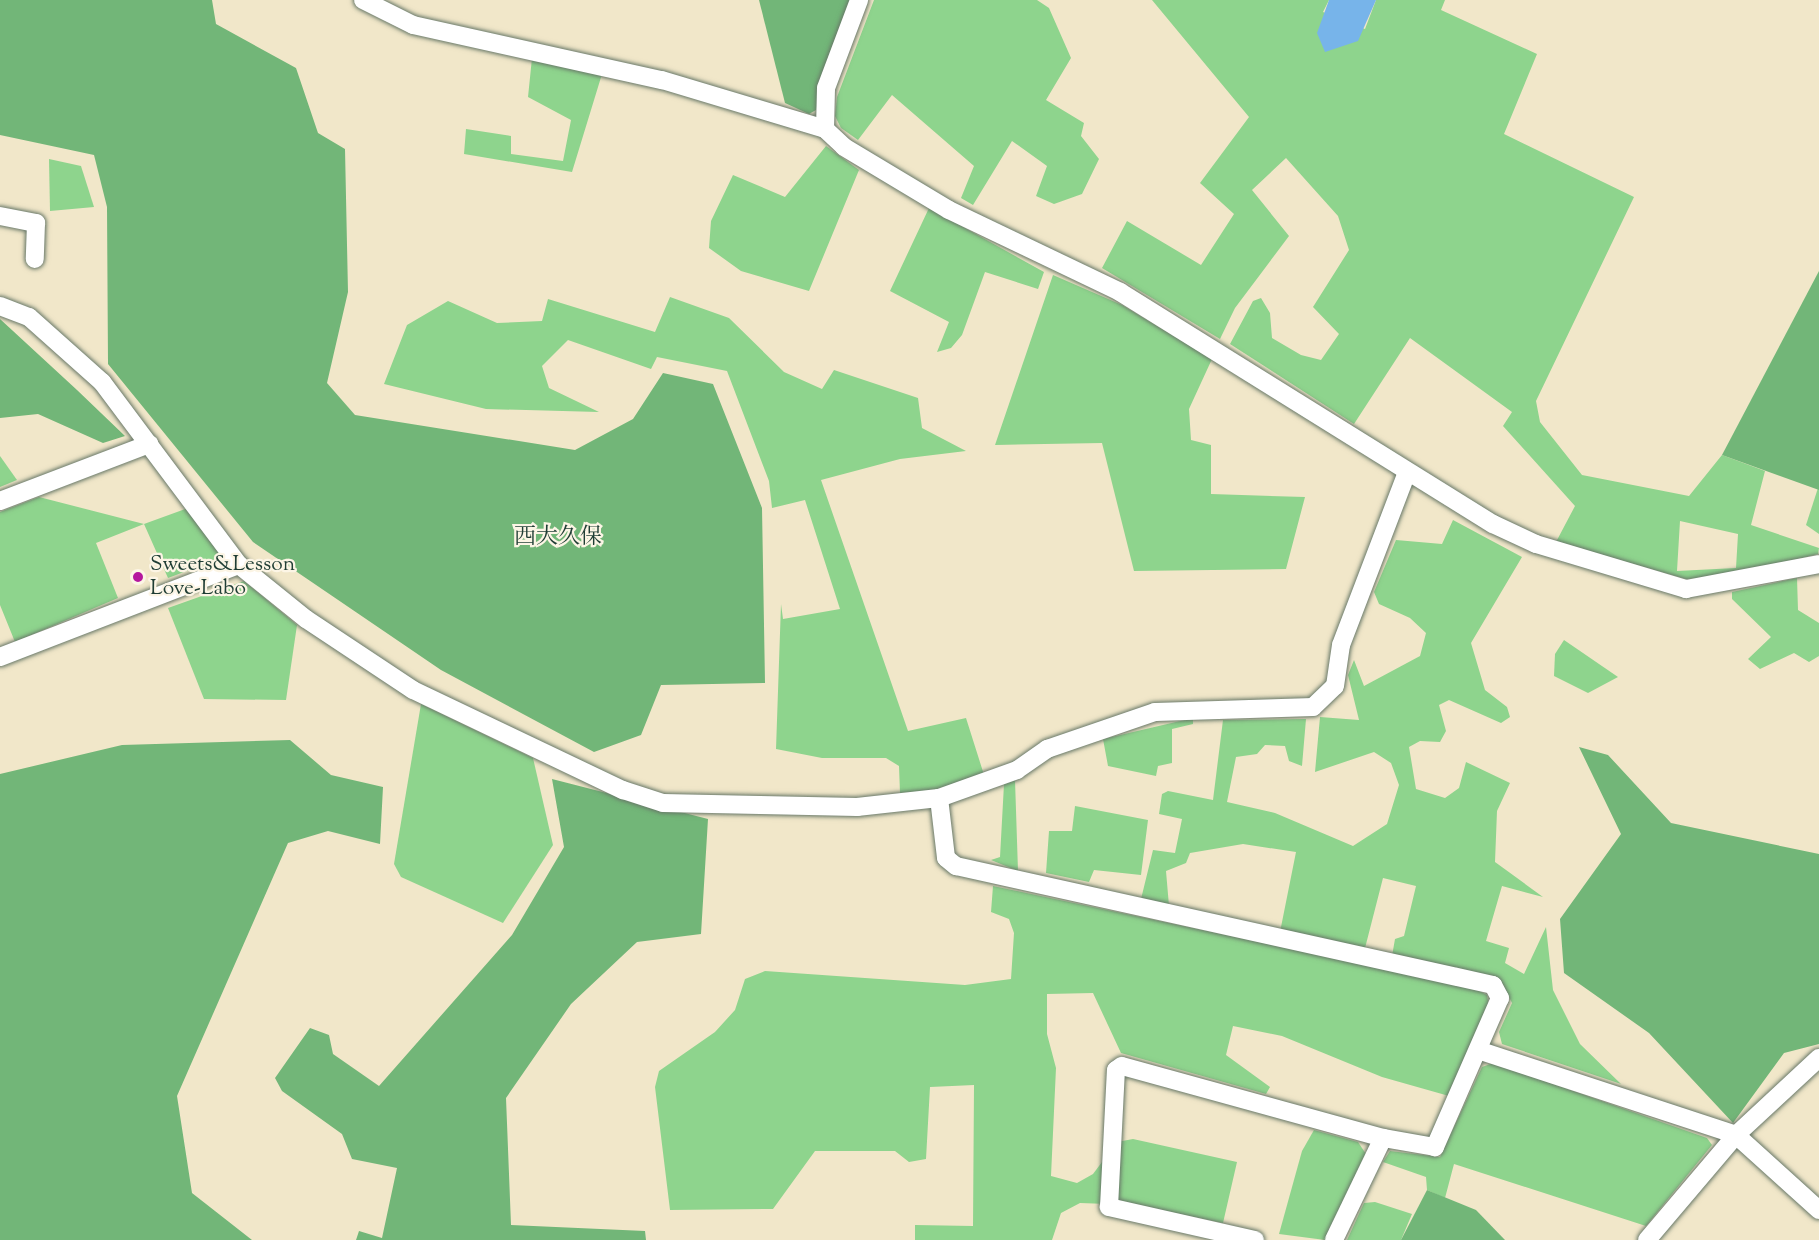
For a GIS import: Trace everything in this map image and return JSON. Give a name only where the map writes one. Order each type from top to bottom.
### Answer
[{"type":"street","points":[[363,0],[413,25],[662,80],[825,129],[844,147],[949,210],[1119,292],[1407,472],[1512,534],[1666,587],[1706,589],[1819,564]]},
{"type":"street","points":[[825,129],[826,88],[859,0]]},
{"type":"street","points":[[0,216],[36,223],[35,259]]},
{"type":"street","points":[[0,306],[29,316],[50,332],[127,410],[149,444],[239,565],[306,619],[413,690],[623,790],[663,803],[771,807],[939,798],[1017,770],[1047,749],[1155,712],[1317,705],[1335,686],[1341,645],[1407,472]]},
{"type":"street","points":[[0,501],[149,444]]},
{"type":"street","points":[[0,657],[239,565]]},
{"type":"street","points":[[939,798],[946,858],[956,866],[1493,985],[1500,998],[1435,1147],[1383,1138],[1122,1066],[1116,1070],[1108,1207],[1255,1240]]},
{"type":"street","points":[[1478,1050],[1736,1135],[1819,1210]]},
{"type":"street","points":[[1647,1240],[1736,1135],[1819,1058]]},
{"type":"street","points":[[1334,1240],[1383,1138]]},
{"type":"green space","points":[[0,0],[212,0],[216,24],[296,68],[318,133],[345,149],[348,292],[327,383],[355,415],[575,450],[633,419],[663,373],[713,384],[762,508],[765,683],[661,685],[641,735],[594,752],[441,670],[253,542],[108,364],[107,207],[94,155],[0,135]]},
{"type":"green space","points":[[759,0],[855,0],[816,110],[809,114],[785,103]]},
{"type":"green space","points":[[874,0],[1037,0],[1049,8],[1071,58],[1046,100],[1084,123],[1081,136],[1099,159],[1082,194],[1054,204],[1036,196],[1047,166],[1012,141],[973,205],[961,198],[974,166],[892,95],[858,140],[841,128],[835,116],[837,97]]},
{"type":"green space","points":[[1152,0],[1329,0],[1323,12],[1365,29],[1376,0],[1445,0],[1441,10],[1537,54],[1504,134],[1634,197],[1536,401],[1540,422],[1582,475],[1689,496],[1722,455],[1765,471],[1751,525],[1819,548],[1818,554],[1728,577],[1686,579],[1556,542],[1575,506],[1503,426],[1512,412],[1410,338],[1354,424],[1230,344],[1253,301],[1261,298],[1270,313],[1272,338],[1301,355],[1321,360],[1339,334],[1313,307],[1349,250],[1338,216],[1286,158],[1252,190],[1289,236],[1235,308],[1220,339],[1102,268],[1127,221],[1201,265],[1234,214],[1200,183],[1249,117]],"holes":[[[1680,521],[1738,534],[1736,568],[1677,571]]]},
{"type":"green space","points":[[532,58],[602,74],[572,172],[464,154],[466,129],[511,136],[511,154],[563,161],[571,120],[528,97]]},
{"type":"green space","points":[[826,146],[859,170],[809,291],[741,271],[709,248],[711,221],[733,175],[785,197]]},
{"type":"green space","points":[[49,159],[81,166],[94,207],[50,211]]},
{"type":"green space","points":[[929,208],[1044,272],[1038,289],[985,272],[962,335],[951,348],[937,352],[949,322],[890,291]]},
{"type":"green space","points":[[1819,271],[1819,490],[1722,455]]},
{"type":"green space","points":[[1053,275],[1122,305],[1212,359],[1189,409],[1191,440],[1211,445],[1211,494],[1305,497],[1286,569],[1134,571],[1102,443],[995,445]]},
{"type":"green space","points":[[670,297],[729,318],[784,372],[822,389],[834,370],[918,398],[922,428],[966,451],[900,459],[821,480],[908,731],[966,718],[985,778],[939,791],[900,793],[899,766],[886,758],[822,758],[776,749],[781,604],[783,619],[840,609],[805,500],[772,508],[769,481],[727,371],[657,357],[651,369],[568,340],[542,366],[549,388],[599,412],[486,409],[384,384],[407,325],[448,301],[497,323],[542,321],[548,299],[655,332]]},
{"type":"green space","points":[[0,319],[125,436],[103,443],[38,414],[0,418]]},
{"type":"green space","points":[[0,456],[17,480],[0,487]]},
{"type":"green space","points":[[1819,488],[1819,534],[1806,525]]},
{"type":"green space","points":[[39,497],[144,524],[96,543],[118,598],[15,642],[0,605],[0,512]]},
{"type":"green space","points":[[188,508],[224,557],[168,578],[144,524]]},
{"type":"green space","points":[[1453,520],[1522,557],[1471,643],[1485,690],[1507,707],[1510,717],[1501,723],[1449,700],[1439,705],[1446,731],[1440,742],[1420,741],[1409,747],[1416,789],[1445,798],[1459,788],[1466,762],[1510,783],[1497,811],[1495,862],[1543,897],[1502,886],[1486,941],[1509,948],[1505,963],[1524,974],[1546,927],[1553,990],[1580,1044],[1621,1084],[1502,1044],[1499,1032],[1512,1003],[1501,981],[1392,956],[1395,939],[1404,936],[1416,886],[1383,878],[1364,952],[1280,932],[1296,852],[1243,844],[1190,853],[1186,863],[1166,871],[1169,906],[1141,899],[1153,850],[1175,853],[1182,819],[1159,814],[1162,794],[1168,791],[1213,800],[1223,720],[1306,719],[1302,766],[1289,761],[1285,746],[1265,745],[1257,754],[1236,757],[1227,802],[1275,813],[1353,846],[1387,824],[1399,785],[1391,763],[1374,752],[1315,772],[1320,717],[1359,720],[1348,675],[1354,660],[1364,686],[1420,656],[1426,633],[1410,618],[1379,604],[1374,592],[1396,540],[1442,544]]},
{"type":"green space","points":[[1797,578],[1798,610],[1819,623],[1819,656],[1809,662],[1794,653],[1760,669],[1748,659],[1771,637],[1732,599],[1732,592]]},
{"type":"green space","points":[[244,581],[297,625],[286,700],[204,699],[168,608]]},
{"type":"green space","points":[[1564,640],[1618,677],[1588,693],[1554,676],[1555,654]]},
{"type":"green space","points":[[421,704],[533,758],[553,845],[503,923],[401,877],[394,864]]},
{"type":"green space","points":[[1193,718],[1193,724],[1172,729],[1172,763],[1158,766],[1156,776],[1108,766],[1103,739]]},
{"type":"green space","points":[[290,740],[331,775],[383,787],[380,844],[328,831],[288,843],[177,1096],[192,1193],[252,1240],[0,1240],[0,774],[122,745]]},
{"type":"green space","points":[[1579,747],[1608,755],[1671,823],[1819,854],[1819,1044],[1784,1053],[1733,1123],[1649,1033],[1564,973],[1560,919],[1621,834]]},
{"type":"green space","points":[[552,779],[708,819],[701,934],[637,942],[571,1004],[506,1098],[511,1225],[645,1231],[646,1240],[356,1240],[359,1231],[382,1238],[397,1168],[352,1159],[342,1134],[282,1091],[275,1078],[310,1028],[329,1035],[333,1054],[379,1086],[512,935],[564,847]]},
{"type":"green space","points":[[1015,780],[1018,871],[991,860],[1000,857],[1004,784]]},
{"type":"green space","points":[[1075,806],[1148,820],[1141,875],[1094,870],[1089,882],[1046,873],[1049,831],[1072,831]]},
{"type":"green space","points":[[993,886],[1472,987],[1487,995],[1489,1007],[1449,1096],[1382,1077],[1282,1036],[1233,1026],[1226,1055],[1270,1087],[1266,1094],[1121,1053],[1093,993],[1047,994],[1047,1034],[1056,1068],[1051,1176],[1077,1183],[1093,1174],[1117,1142],[1133,1139],[1237,1162],[1223,1223],[1135,1205],[1080,1203],[1061,1213],[1052,1240],[915,1240],[915,1225],[973,1226],[974,1085],[930,1087],[926,1159],[909,1162],[895,1151],[815,1151],[773,1209],[670,1210],[655,1087],[659,1071],[715,1032],[735,1010],[745,979],[765,971],[965,985],[1011,979],[1014,933],[1009,919],[991,912]]},
{"type":"green space","points":[[1493,1063],[1707,1138],[1712,1145],[1646,1226],[1454,1164],[1445,1198],[1427,1190],[1426,1177],[1383,1162],[1390,1151],[1440,1157],[1482,1067]]},
{"type":"green space","points":[[1314,1130],[1358,1142],[1366,1154],[1325,1240],[1279,1234],[1302,1151]]},
{"type":"green space","points":[[1427,1190],[1476,1210],[1505,1240],[1401,1240]]},
{"type":"green space","points":[[1375,1202],[1412,1214],[1401,1240],[1347,1240],[1364,1203]]},
{"type":"water","points":[[1329,0],[1376,0],[1358,41],[1325,52],[1317,33]]},
{"type":"place","name":"Sweets&Lesson Love-Labo","points":[[138,577]]},
{"type":"district","name":"西大久保","points":[[558,539]]}]
